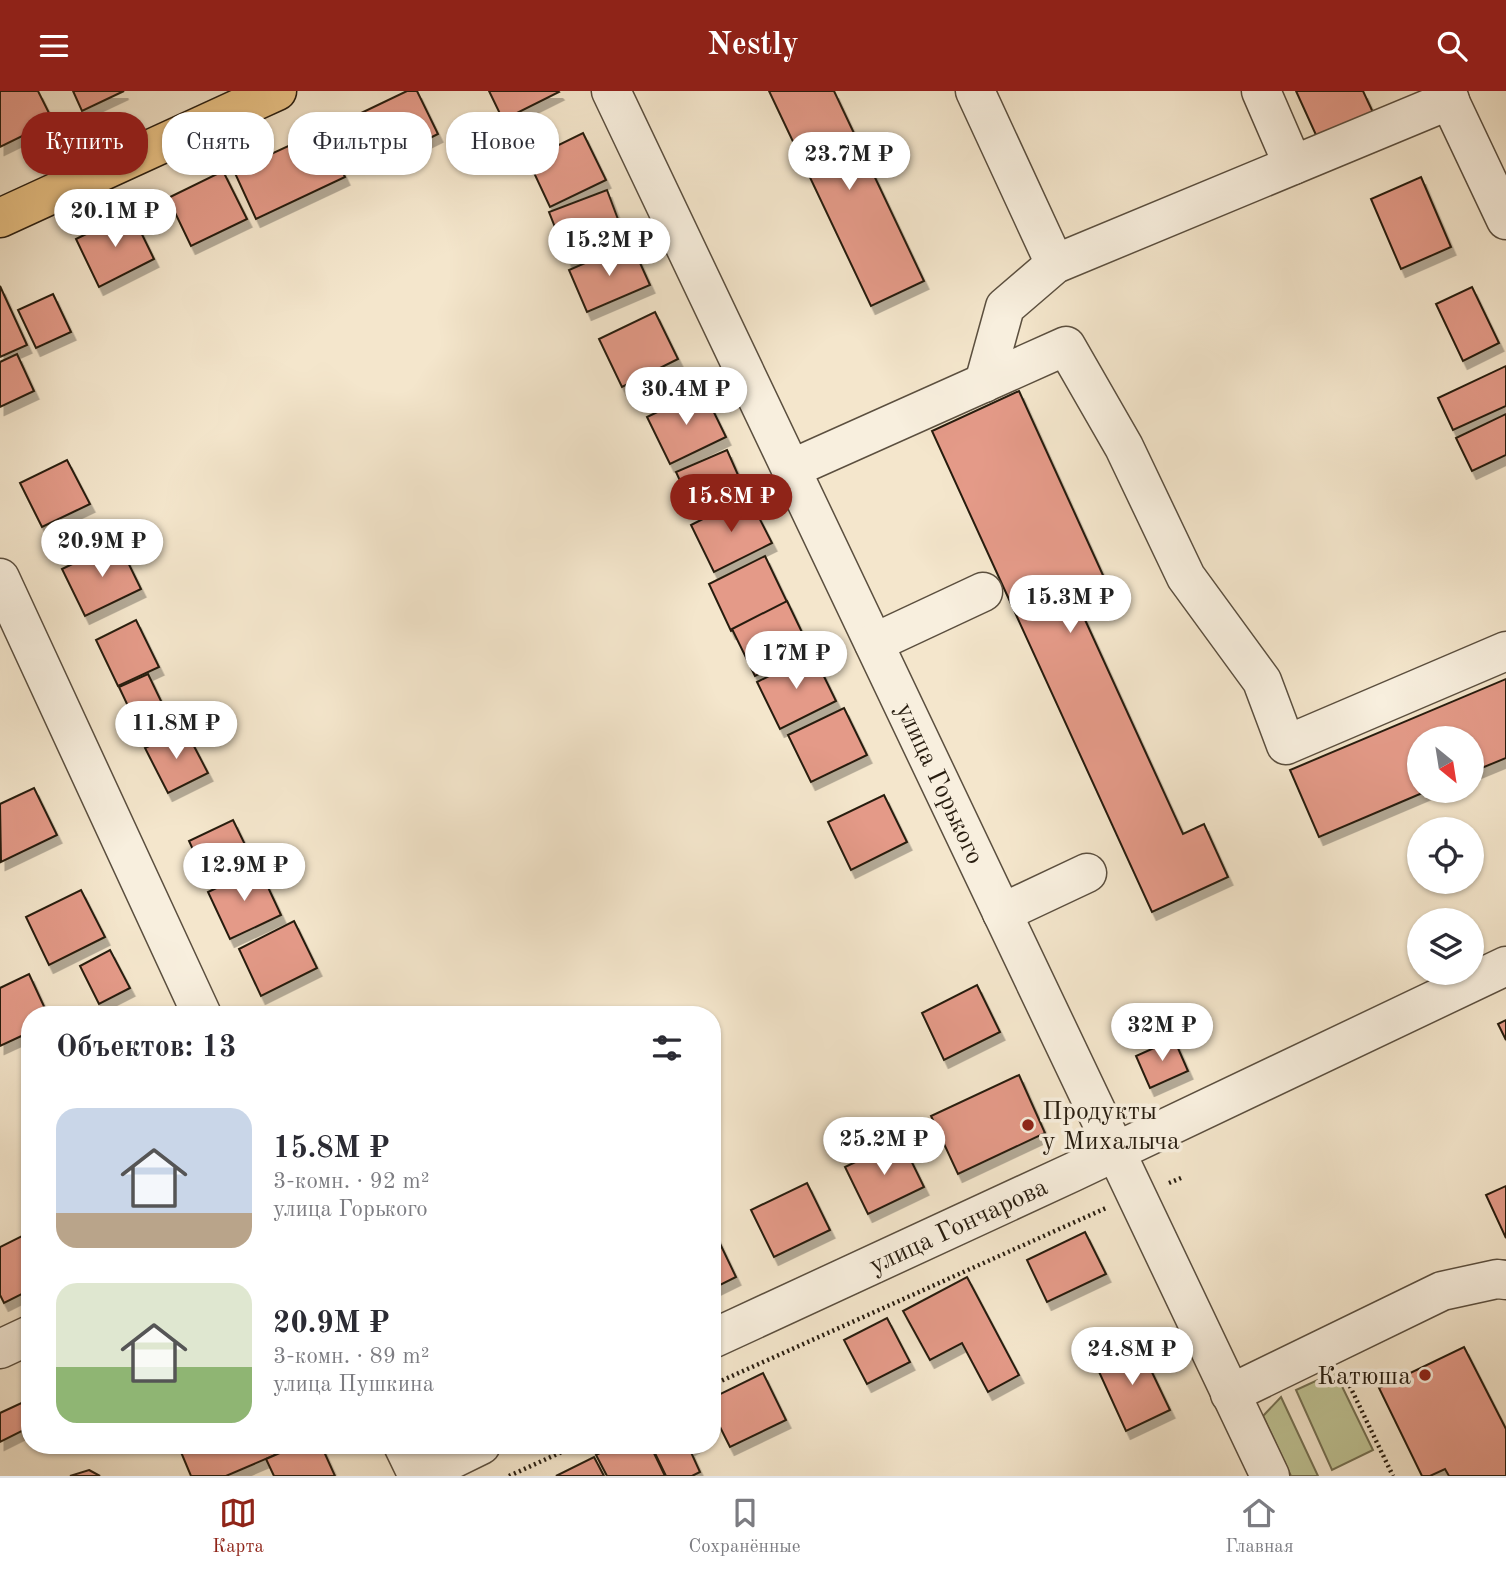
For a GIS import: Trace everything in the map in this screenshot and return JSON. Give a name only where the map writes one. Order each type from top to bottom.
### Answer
[{"type":"main road","points":[[0,218],[277,91]]},
{"type":"street","name":"улица Горького","points":[[611,91],[1269,1476]]},
{"type":"street","points":[[975,91],[1055,264]]},
{"type":"street","points":[[1261,91],[1293,165]]},
{"type":"street","points":[[984,383],[1005,307],[1055,264],[1293,165],[1447,96],[1506,220]]},
{"type":"street","points":[[791,469],[1066,347],[1124,447],[1186,577],[1262,681],[1286,745],[1506,651]]},
{"type":"street","points":[[0,578],[198,1006]]},
{"type":"street","points":[[874,643],[983,592]]},
{"type":"street","points":[[1002,913],[1087,873]]},
{"type":"street","name":"улица Гончарова","points":[[721,1335],[1506,966]]},
{"type":"street","points":[[1230,1394],[1442,1291],[1497,1279],[1506,1280]]},
{"type":"street","points":[[0,1349],[21,1339]]},
{"type":"street","points":[[407,1454],[418,1476],[463,1454]]},
{"type":"path","points":[[721,1381],[1093,1213],[1181,1178]]},
{"type":"path","points":[[1331,1346],[1393,1476]]},
{"type":"path","points":[[509,1476],[557,1454]]},
{"type":"green space","points":[[1335,1372],[1373,1450],[1332,1470],[1296,1390]]},
{"type":"green space","points":[[1281,1397],[1318,1476],[1291,1476],[1263,1416]]},
{"type":"building","points":[[0,91],[38,91],[48,112],[21,112],[21,137],[0,147]]},
{"type":"building","points":[[73,91],[124,91],[82,111]]},
{"type":"building","points":[[407,91],[417,91],[427,112],[363,112]]},
{"type":"building","points":[[489,91],[559,92],[519,112],[499,112]]},
{"type":"building","points":[[769,91],[834,91],[924,281],[871,306]]},
{"type":"building","points":[[1296,91],[1363,91],[1377,121],[1321,146]]},
{"type":"building","points":[[432,122],[438,134],[432,137]]},
{"type":"building","points":[[583,133],[606,180],[550,207],[535,175],[559,175],[559,145]]},
{"type":"building","points":[[288,146],[288,175],[345,177],[256,219],[236,175],[274,175],[274,153]]},
{"type":"building","points":[[215,175],[225,175],[247,219],[191,246],[168,198]]},
{"type":"building","points":[[1421,177],[1451,247],[1401,269],[1371,199]]},
{"type":"building","points":[[607,190],[625,238],[568,260],[549,212]]},
{"type":"building","points":[[131,212],[154,259],[99,287],[76,239]]},
{"type":"building","points":[[631,243],[650,285],[587,312],[569,270]]},
{"type":"building","points":[[0,286],[27,345],[0,357]]},
{"type":"building","points":[[1472,287],[1499,343],[1463,361],[1436,304]]},
{"type":"building","points":[[53,294],[71,332],[36,348],[18,310]]},
{"type":"building","points":[[655,312],[678,359],[622,387],[599,339]]},
{"type":"building","points":[[17,354],[34,391],[0,407],[0,362]]},
{"type":"building","points":[[1506,366],[1506,406],[1453,430],[1438,398]]},
{"type":"building","points":[[703,390],[726,437],[670,464],[647,417]]},
{"type":"building","points":[[1019,391],[1107,584],[1075,598],[1183,834],[1204,824],[1228,877],[1152,912],[932,431]]},
{"type":"building","points":[[1506,414],[1506,455],[1472,471],[1456,438]]},
{"type":"building","points":[[727,450],[742,484],[692,507],[676,472]]},
{"type":"building","points":[[67,460],[90,504],[42,527],[20,483]]},
{"type":"building","points":[[748,496],[772,543],[714,572],[691,525]]},
{"type":"building","points":[[118,542],[141,589],[85,616],[62,569]]},
{"type":"building","points":[[765,556],[788,604],[731,631],[709,584]]},
{"type":"building","points":[[787,601],[810,649],[755,676],[732,629]]},
{"type":"building","points":[[136,620],[159,667],[118,686],[96,640]]},
{"type":"building","points":[[813,654],[836,701],[780,729],[757,682]]},
{"type":"building","points":[[148,674],[173,726],[144,740],[119,687]]},
{"type":"building","points":[[1506,679],[1506,758],[1484,767],[1484,726],[1407,726],[1407,800],[1319,837],[1290,770]]},
{"type":"building","points":[[844,708],[867,755],[811,782],[788,735]]},
{"type":"building","points":[[185,729],[208,773],[168,793],[145,748]]},
{"type":"building","points":[[34,788],[57,835],[1,862],[0,804]]},
{"type":"building","points":[[884,795],[907,842],[851,870],[828,822]]},
{"type":"building","points":[[233,820],[253,861],[208,882],[189,841]]},
{"type":"building","points":[[259,868],[281,915],[230,939],[208,892]]},
{"type":"building","points":[[81,890],[105,937],[49,965],[26,917]]},
{"type":"building","points":[[294,921],[317,968],[261,996],[239,949]]},
{"type":"building","points":[[110,950],[130,988],[99,1004],[80,966]]},
{"type":"building","points":[[29,974],[44,1006],[21,1006],[21,1036],[0,1046],[0,988]]},
{"type":"building","points":[[977,985],[1000,1032],[944,1060],[922,1013]]},
{"type":"building","points":[[1506,1020],[1506,1040],[1498,1024]]},
{"type":"building","points":[[1174,1039],[1188,1071],[1150,1088],[1136,1056]]},
{"type":"building","points":[[1019,1075],[1045,1133],[958,1174],[931,1116]]},
{"type":"building","points":[[901,1140],[924,1187],[868,1214],[845,1167]]},
{"type":"building","points":[[807,1183],[830,1230],[774,1257],[751,1210]]},
{"type":"building","points":[[1506,1186],[1506,1238],[1486,1195]]},
{"type":"building","points":[[1085,1232],[1106,1274],[1047,1302],[1027,1260]]},
{"type":"building","points":[[21,1236],[21,1294],[4,1303],[0,1295],[0,1247]]},
{"type":"building","points":[[721,1246],[736,1277],[721,1284]]},
{"type":"building","points":[[967,1277],[1019,1375],[988,1392],[962,1343],[930,1360],[903,1311]]},
{"type":"building","points":[[887,1318],[910,1362],[867,1384],[844,1340]]},
{"type":"building","points":[[1138,1343],[1170,1410],[1126,1431],[1095,1363]]},
{"type":"building","points":[[1464,1347],[1506,1429],[1506,1476],[1449,1476],[1445,1469],[1430,1476],[1422,1476],[1379,1388]]},
{"type":"building","points":[[763,1373],[786,1420],[730,1447],[721,1429],[721,1394]]},
{"type":"building","points":[[21,1403],[21,1432],[0,1442],[0,1413]]},
{"type":"building","points":[[182,1454],[277,1454],[226,1476],[191,1476]]},
{"type":"building","points":[[277,1454],[325,1454],[335,1476],[274,1476],[266,1459]]},
{"type":"building","points":[[654,1454],[665,1476],[607,1476],[596,1455]]},
{"type":"building","points":[[655,1454],[692,1454],[700,1472],[692,1476],[666,1476]]},
{"type":"building","points":[[594,1457],[604,1476],[556,1476]]},
{"type":"building","points":[[89,1470],[100,1476],[70,1476]]},
{"type":"place","name":"Продукты у Михалыча","points":[[1028,1125]]},
{"type":"place","name":"Катюша","points":[[1425,1375]]}]
